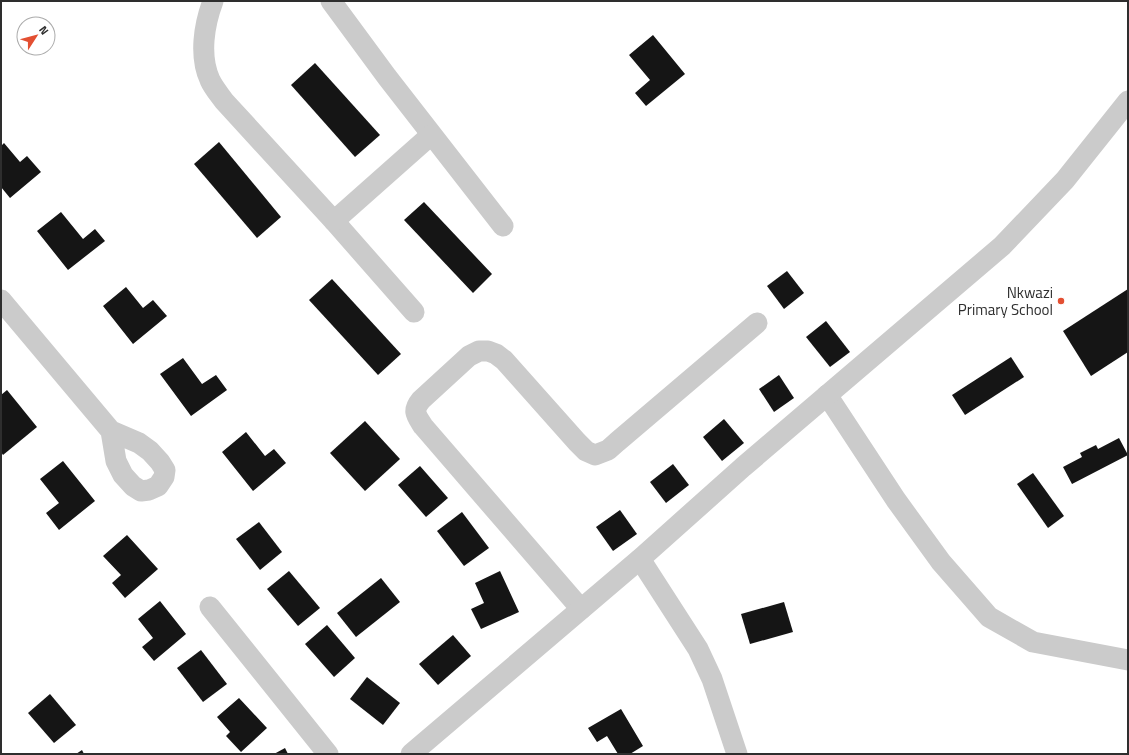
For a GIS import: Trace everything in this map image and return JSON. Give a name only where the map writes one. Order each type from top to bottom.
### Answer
[{"type":"street","points":[[213,1],[207,17],[204,38],[204,60],[210,80],[224,100],[414,312]]},
{"type":"street","points":[[331,1],[431,135],[503,226]]},
{"type":"street","points":[[411,754],[640,559],[743,467],[1002,246],[1065,180],[1128,101]]},
{"type":"street","points":[[334,221],[431,135]]},
{"type":"street","points":[[1,300],[111,431]]},
{"type":"street","points":[[581,609],[423,426],[416,412],[416,406],[470,356],[479,351],[488,351],[496,354],[504,360],[577,442],[586,451],[595,455],[608,450],[757,323]]},
{"type":"street","points":[[827,395],[896,500],[941,562],[989,617],[1033,642],[1128,660]]},
{"type":"street","points":[[640,559],[698,649],[712,679],[738,754]]},
{"type":"street","points":[[210,607],[328,754]]},
{"type":"building","points":[[653,35],[685,74],[646,106],[635,93],[650,80],[629,55]]},
{"type":"building","points":[[315,63],[380,135],[355,157],[291,85]]},
{"type":"building","points":[[219,142],[281,217],[257,238],[194,164]]},
{"type":"building","points":[[4,143],[20,162],[27,156],[41,172],[10,198],[1,187],[1,146]]},
{"type":"building","points":[[424,202],[492,274],[473,293],[404,220]]},
{"type":"building","points":[[61,212],[83,239],[95,229],[105,241],[68,270],[37,231]]},
{"type":"building","points":[[787,271],[804,293],[784,309],[767,286]]},
{"type":"building","points":[[332,279],[401,354],[378,375],[309,300]]},
{"type":"building","points":[[126,287],[143,308],[153,300],[167,316],[133,344],[103,306]]},
{"type":"building","points":[[1128,289],[1128,352],[1091,376],[1063,331]]},
{"type":"building","points":[[826,321],[850,352],[830,367],[806,337]]},
{"type":"building","points":[[1011,357],[1024,377],[965,415],[952,395]]},
{"type":"building","points":[[183,358],[202,384],[216,375],[227,390],[191,416],[160,374]]},
{"type":"building","points":[[779,375],[794,398],[774,412],[759,389]]},
{"type":"building","points":[[7,390],[37,427],[3,455],[1,452],[1,395]]},
{"type":"building","points":[[724,419],[744,443],[722,461],[703,437]]},
{"type":"building","points":[[365,421],[400,459],[365,491],[330,453]]},
{"type":"building","points":[[246,432],[265,456],[274,449],[286,463],[253,491],[222,452]]},
{"type":"building","points":[[1119,438],[1128,455],[1072,484],[1063,467],[1082,457],[1080,453],[1096,445],[1098,449]]},
{"type":"building","points":[[63,461],[95,501],[59,530],[46,513],[59,503],[40,479]]},
{"type":"building","points":[[673,464],[689,485],[666,503],[650,482]]},
{"type":"building","points":[[420,466],[448,498],[426,517],[398,485]]},
{"type":"building","points":[[1033,473],[1064,516],[1048,528],[1017,484]]},
{"type":"building","points":[[620,510],[637,534],[613,551],[596,527]]},
{"type":"building","points":[[462,512],[489,548],[464,566],[437,531]]},
{"type":"building","points":[[259,522],[282,552],[260,570],[236,539]]},
{"type":"building","points":[[127,535],[158,569],[125,598],[112,583],[121,575],[103,556]]},
{"type":"building","points":[[289,571],[320,608],[298,626],[267,589]]},
{"type":"building","points":[[500,571],[519,612],[481,629],[471,609],[484,603],[475,583]]},
{"type":"building","points":[[381,578],[400,602],[356,637],[337,613]]},
{"type":"building","points":[[160,601],[186,634],[154,661],[142,647],[153,638],[138,619]]},
{"type":"building","points":[[784,602],[793,632],[750,644],[741,614]]},
{"type":"building","points":[[327,625],[355,658],[334,677],[305,644]]},
{"type":"building","points":[[453,635],[471,656],[438,685],[419,664]]},
{"type":"building","points":[[201,650],[227,684],[203,702],[177,668]]},
{"type":"building","points":[[367,677],[400,703],[383,725],[350,699]]},
{"type":"building","points":[[50,694],[76,725],[54,743],[28,713]]},
{"type":"building","points":[[239,698],[267,728],[241,752],[226,736],[230,732],[217,717]]},
{"type":"building","points":[[621,709],[643,746],[630,754],[618,754],[607,736],[597,742],[588,728]]},
{"type":"building","points":[[285,748],[288,754],[274,754]]},
{"type":"building","points":[[82,750],[84,754],[76,754]]},
{"type":"place","name":"Nkwazi Primary School","points":[[1061,301]]}]
